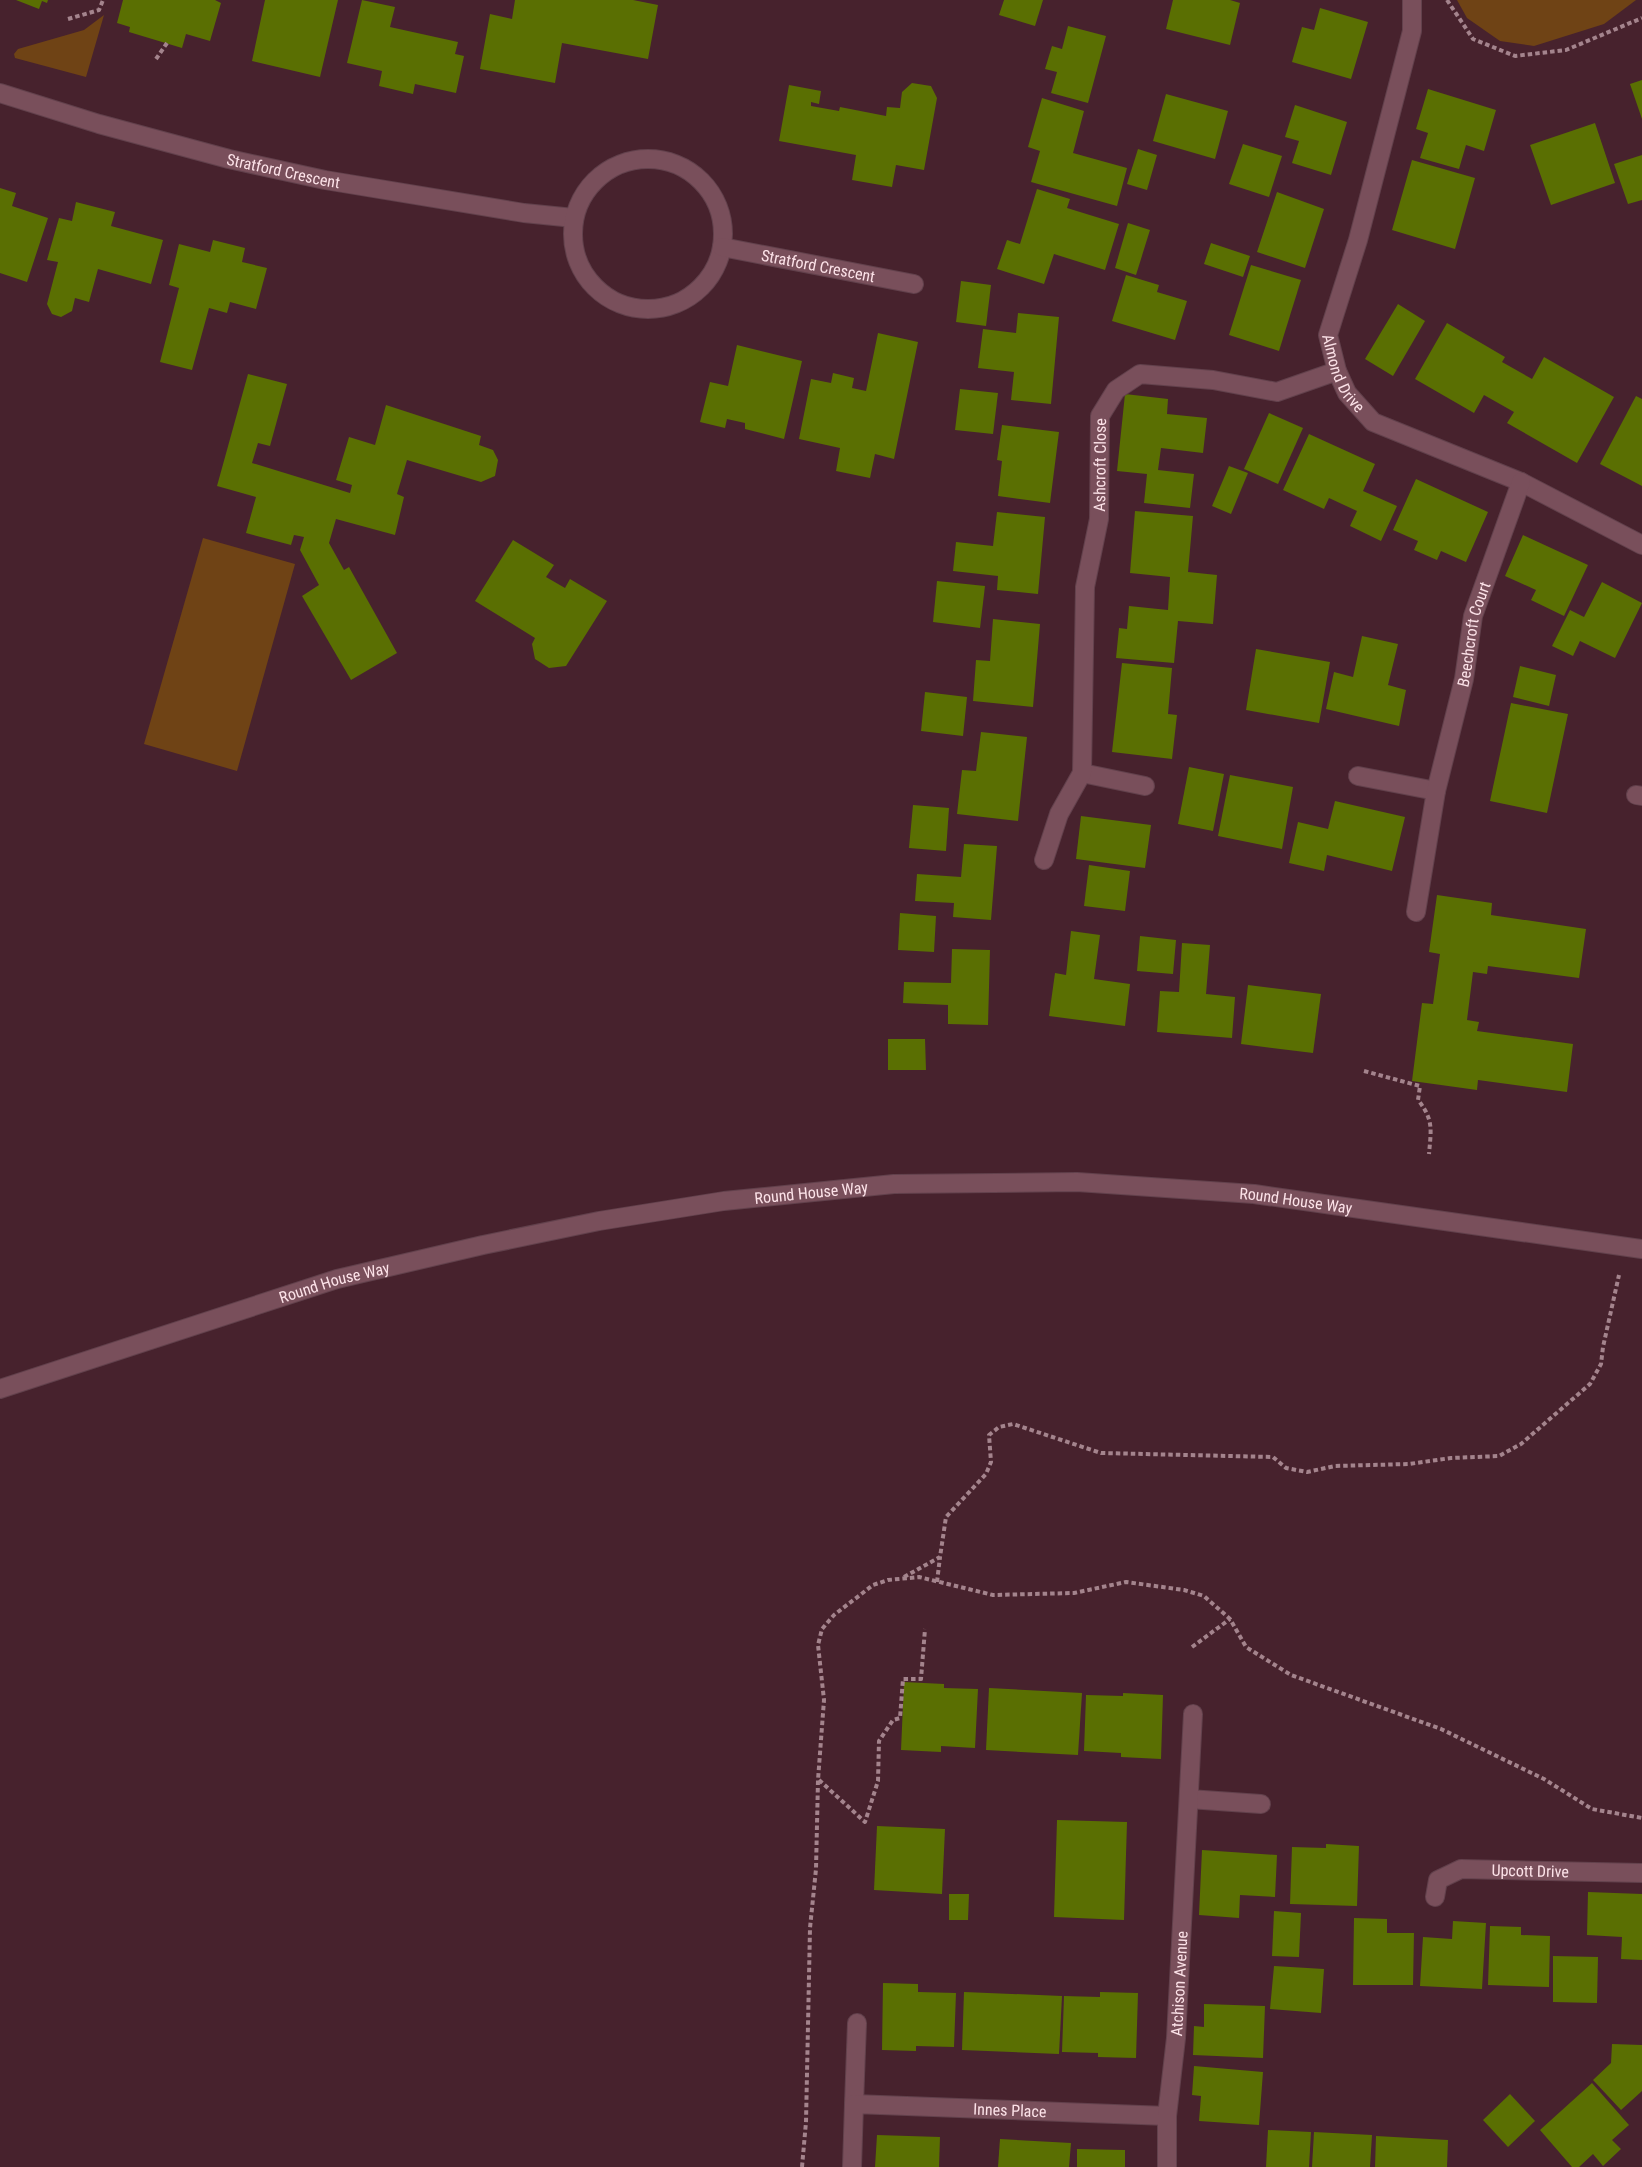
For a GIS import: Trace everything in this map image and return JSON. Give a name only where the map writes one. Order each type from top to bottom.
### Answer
[{"type":"street","name":"Almond Drive","points":[[1412,0],[1412,31],[1358,240],[1328,335],[1337,370],[1347,393],[1373,422],[1521,482],[1642,545]]},
{"type":"street","name":"Stratford Crescent","points":[[0,93],[99,124],[229,159],[315,178],[524,213],[574,218]]},
{"type":"street","points":[[637,159],[668,160],[694,174],[714,197],[721,218],[722,247],[709,278],[690,296],[663,308],[633,308],[605,296],[584,274],[573,246],[574,218],[586,189],[609,169],[637,159]]},
{"type":"street","name":"Stratford Crescent","points":[[722,247],[914,284]]},
{"type":"street","name":"Ashcroft Close","points":[[1044,860],[1059,814],[1082,773],[1085,587],[1099,519],[1100,416],[1116,390],[1140,374],[1213,380],[1277,392],[1337,370]]},
{"type":"street","name":"Beechcroft Court","points":[[1416,912],[1436,791],[1464,679],[1473,616],[1521,482]]},
{"type":"street","points":[[1082,773],[1145,786]]},
{"type":"street","points":[[1358,776],[1436,791]]},
{"type":"street","name":"Round House Way","points":[[0,1389],[337,1279],[483,1245],[599,1221],[724,1201],[894,1184],[1077,1182],[1254,1194],[1642,1249]]},
{"type":"street","name":"Atchison Avenue","points":[[1167,2167],[1167,2116],[1176,2038],[1193,1714]]},
{"type":"street","points":[[1189,1799],[1261,1804]]},
{"type":"street","name":"Upcott Drive","points":[[1435,1897],[1438,1880],[1461,1869],[1642,1873]]},
{"type":"street","points":[[852,2167],[857,2024]]},
{"type":"street","name":"Innes Place","points":[[854,2104],[1167,2116]]},
{"type":"path","points":[[68,19],[99,10],[103,0]]},
{"type":"path","points":[[1447,0],[1473,39],[1515,56],[1566,50],[1642,18]]},
{"type":"path","points":[[156,59],[166,43]]},
{"type":"path","points":[[1364,1071],[1420,1086],[1418,1100],[1429,1114],[1431,1126],[1429,1154]]},
{"type":"path","points":[[937,1582],[946,1517],[986,1474],[991,1462],[989,1435],[999,1427],[1012,1424],[1101,1453],[1273,1457],[1286,1468],[1307,1472],[1335,1466],[1409,1464],[1451,1458],[1499,1456],[1521,1444],[1590,1384],[1601,1364],[1603,1347],[1616,1299]]},
{"type":"path","points":[[903,1578],[940,1557]]},
{"type":"path","points":[[802,2167],[806,2122],[810,1928],[816,1869],[818,1780],[824,1700],[818,1645],[822,1629],[861,1592],[888,1580],[919,1577],[993,1595],[1074,1593],[1126,1582],[1174,1588],[1204,1596],[1230,1619],[1246,1647],[1291,1675],[1441,1730],[1544,1779],[1592,1809],[1642,1818]]},
{"type":"path","points":[[1192,1647],[1230,1619]]},
{"type":"path","points":[[818,1780],[866,1822],[878,1781],[879,1741],[893,1720],[900,1718],[903,1679],[921,1679],[925,1629]]},
{"type":"shaded area","points":[[1457,0],[1636,0],[1604,24],[1534,46],[1500,41],[1467,18]]},
{"type":"shaded area","points":[[104,15],[86,77],[15,58],[14,54],[18,49],[84,30]]},
{"type":"shaded area","points":[[203,538],[295,564],[237,771],[144,744]]},
{"type":"building","points":[[16,0],[48,0],[47,3],[42,1],[39,9]]},
{"type":"building","points":[[123,0],[215,0],[221,3],[210,41],[186,34],[182,48],[129,32],[130,27],[117,23]]},
{"type":"building","points":[[265,0],[338,0],[320,77],[252,61]]},
{"type":"building","points":[[362,0],[395,7],[390,27],[458,42],[455,54],[464,56],[456,93],[415,84],[413,94],[379,86],[382,71],[347,63]]},
{"type":"building","points":[[515,0],[633,0],[658,5],[648,59],[562,43],[555,83],[480,69],[490,14],[512,19]]},
{"type":"building","points":[[1004,0],[1043,0],[1035,26],[999,15]]},
{"type":"building","points":[[1173,0],[1230,0],[1240,3],[1230,45],[1166,29]]},
{"type":"building","points":[[1320,8],[1368,22],[1351,79],[1292,62],[1302,27],[1314,30]]},
{"type":"building","points":[[1068,26],[1106,36],[1088,103],[1051,93],[1057,72],[1045,69],[1052,46],[1062,49]]},
{"type":"building","points":[[1642,80],[1642,119],[1630,84]]},
{"type":"building","points":[[912,83],[931,86],[937,98],[924,170],[896,165],[892,187],[852,180],[856,155],[779,141],[789,85],[821,91],[819,104],[811,102],[811,106],[839,111],[840,107],[886,116],[887,107],[900,108],[902,92]]},
{"type":"building","points":[[1428,89],[1496,110],[1484,151],[1466,145],[1459,169],[1420,158],[1428,133],[1416,129]]},
{"type":"building","points":[[1166,94],[1228,111],[1215,159],[1153,141]]},
{"type":"building","points":[[1042,98],[1084,111],[1073,153],[1127,168],[1117,206],[1031,182],[1040,151],[1028,147]]},
{"type":"building","points":[[1295,105],[1347,122],[1331,175],[1292,163],[1299,141],[1285,137]]},
{"type":"building","points":[[1595,123],[1615,183],[1551,205],[1530,145]]},
{"type":"building","points":[[1243,144],[1282,156],[1269,197],[1229,184]]},
{"type":"building","points":[[1138,149],[1157,155],[1147,190],[1127,184]]},
{"type":"building","points":[[1642,155],[1642,200],[1628,204],[1614,164]]},
{"type":"building","points":[[1412,160],[1475,178],[1455,249],[1392,230]]},
{"type":"building","points":[[0,188],[16,193],[12,206],[48,218],[27,282],[0,273]]},
{"type":"building","points":[[1037,189],[1070,199],[1067,208],[1119,224],[1105,270],[1054,254],[1044,284],[997,269],[1007,240],[1020,244]]},
{"type":"building","points":[[1277,192],[1324,209],[1305,268],[1257,252]]},
{"type":"building","points":[[76,202],[115,212],[111,226],[163,240],[151,284],[98,269],[89,302],[75,298],[72,311],[61,317],[52,314],[47,304],[58,262],[47,260],[59,218],[72,221]]},
{"type":"building","points":[[1128,223],[1150,230],[1136,275],[1115,268]]},
{"type":"building","points":[[213,240],[245,248],[242,262],[267,268],[256,309],[230,302],[227,313],[209,308],[192,370],[160,362],[179,288],[169,285],[179,244],[210,252]]},
{"type":"building","points":[[1211,243],[1250,256],[1243,277],[1204,264]]},
{"type":"building","points":[[1251,265],[1301,280],[1279,351],[1229,335]]},
{"type":"building","points":[[1126,275],[1159,285],[1157,292],[1187,301],[1175,340],[1112,321]]},
{"type":"building","points":[[961,281],[991,285],[986,326],[956,322]]},
{"type":"building","points":[[1398,304],[1425,321],[1393,376],[1365,359]]},
{"type":"building","points":[[1018,313],[1059,317],[1051,404],[1011,400],[1014,372],[978,368],[983,329],[1016,333]]},
{"type":"building","points":[[1447,323],[1505,357],[1502,362],[1532,379],[1544,357],[1614,397],[1577,463],[1507,423],[1514,412],[1484,395],[1474,413],[1415,379]]},
{"type":"building","points":[[878,333],[918,342],[894,459],[875,454],[870,478],[836,471],[840,448],[799,439],[811,379],[831,383],[833,373],[854,378],[852,388],[866,391]]},
{"type":"building","points":[[737,345],[802,361],[784,439],[745,429],[745,423],[727,419],[725,428],[700,422],[710,382],[728,386]]},
{"type":"building","points":[[248,374],[287,384],[270,446],[258,443],[252,463],[350,493],[352,485],[336,480],[349,437],[375,445],[386,405],[481,436],[479,445],[493,450],[498,460],[495,476],[481,482],[407,460],[397,494],[404,497],[395,535],[336,519],[329,543],[344,570],[349,567],[397,653],[351,680],[302,596],[319,585],[300,550],[304,537],[294,535],[291,545],[246,533],[256,497],[217,486]]},
{"type":"building","points":[[960,389],[998,393],[993,434],[955,430]]},
{"type":"building","points":[[1125,394],[1168,399],[1167,414],[1207,418],[1203,453],[1161,448],[1158,470],[1194,474],[1190,508],[1144,503],[1147,474],[1117,471]]},
{"type":"building","points":[[1636,396],[1642,399],[1642,486],[1600,464]]},
{"type":"building","points":[[1269,413],[1303,428],[1278,484],[1244,469]]},
{"type":"building","points":[[1002,425],[1059,432],[1050,503],[998,496],[1002,461],[997,460]]},
{"type":"building","points":[[1309,434],[1375,464],[1363,491],[1397,506],[1381,541],[1350,526],[1357,511],[1329,498],[1324,509],[1283,490]]},
{"type":"building","points":[[1229,466],[1248,473],[1231,514],[1212,506]]},
{"type":"building","points":[[1416,479],[1488,512],[1466,562],[1441,551],[1437,560],[1414,550],[1418,541],[1393,530]]},
{"type":"building","points":[[1135,511],[1193,516],[1188,572],[1217,575],[1213,624],[1178,621],[1174,663],[1116,658],[1119,628],[1127,629],[1129,606],[1168,610],[1170,577],[1130,573]]},
{"type":"building","points":[[997,512],[1045,517],[1038,594],[997,590],[998,576],[953,571],[956,542],[993,546]]},
{"type":"building","points":[[1523,535],[1588,565],[1564,616],[1531,600],[1536,590],[1505,576]]},
{"type":"building","points":[[513,540],[554,565],[546,577],[565,588],[570,579],[607,601],[566,666],[549,668],[535,659],[532,644],[535,638],[475,601]]},
{"type":"building","points":[[937,581],[985,586],[980,628],[933,622]]},
{"type":"building","points":[[1602,582],[1642,603],[1615,658],[1580,641],[1573,656],[1552,646],[1570,610],[1584,617]]},
{"type":"building","points":[[993,619],[1040,624],[1033,707],[973,701],[976,660],[990,661]]},
{"type":"building","points":[[1362,636],[1398,644],[1388,685],[1406,690],[1399,726],[1326,709],[1334,672],[1353,677]]},
{"type":"building","points":[[1256,649],[1330,662],[1319,723],[1246,710]]},
{"type":"building","points":[[1122,663],[1172,668],[1168,714],[1177,715],[1172,759],[1112,752]]},
{"type":"building","points":[[1520,666],[1556,675],[1549,706],[1513,697]]},
{"type":"building","points":[[925,692],[967,697],[963,736],[921,731]]},
{"type":"building","points":[[1511,703],[1568,714],[1547,813],[1490,801]]},
{"type":"building","points":[[981,732],[1027,737],[1018,821],[957,814],[962,770],[976,771]]},
{"type":"building","points":[[1189,767],[1224,774],[1213,831],[1178,824]]},
{"type":"building","points":[[1230,775],[1293,787],[1282,849],[1218,836]]},
{"type":"building","points":[[1335,801],[1405,817],[1392,871],[1327,855],[1324,871],[1289,863],[1298,822],[1328,829]]},
{"type":"building","points":[[913,805],[949,808],[946,851],[909,848]]},
{"type":"building","points":[[1081,816],[1151,825],[1145,868],[1076,859]]},
{"type":"building","points":[[964,844],[997,846],[991,920],[953,917],[954,903],[915,901],[917,874],[961,877]]},
{"type":"building","points":[[1089,865],[1130,871],[1125,911],[1084,906]]},
{"type":"building","points":[[1437,895],[1492,903],[1491,915],[1586,929],[1579,978],[1488,966],[1487,974],[1473,972],[1467,1020],[1479,1022],[1477,1031],[1573,1044],[1567,1092],[1478,1080],[1477,1090],[1412,1081],[1422,1003],[1433,1004],[1440,954],[1429,952]]},
{"type":"building","points":[[900,913],[936,916],[934,952],[898,950]]},
{"type":"building","points":[[1071,931],[1100,935],[1094,979],[1130,984],[1125,1026],[1049,1016],[1055,973],[1066,975]]},
{"type":"building","points":[[1140,936],[1176,940],[1173,974],[1137,971]]},
{"type":"building","points":[[1182,943],[1210,945],[1206,994],[1235,997],[1232,1038],[1157,1032],[1160,991],[1179,992]]},
{"type":"building","points":[[952,949],[990,950],[988,1025],[948,1024],[948,1005],[903,1003],[904,982],[951,983]]},
{"type":"building","points":[[1248,985],[1321,994],[1313,1053],[1241,1044]]},
{"type":"building","points":[[888,1039],[925,1039],[926,1070],[888,1070]]},
{"type":"building","points":[[904,1682],[944,1684],[944,1688],[978,1689],[975,1748],[941,1746],[941,1752],[901,1750]]},
{"type":"building","points":[[989,1688],[1082,1693],[1078,1755],[986,1750]]},
{"type":"building","points":[[1123,1693],[1163,1695],[1161,1759],[1121,1757],[1121,1753],[1084,1751],[1086,1695],[1123,1696]]},
{"type":"building","points":[[1057,1820],[1127,1822],[1124,1920],[1054,1917]]},
{"type":"building","points":[[877,1826],[945,1829],[942,1894],[874,1890]]},
{"type":"building","points":[[1326,1844],[1359,1846],[1357,1906],[1290,1904],[1292,1847],[1326,1848]]},
{"type":"building","points":[[1202,1850],[1277,1855],[1275,1897],[1240,1895],[1239,1918],[1199,1915]]},
{"type":"building","points":[[1588,1892],[1642,1894],[1642,1960],[1621,1959],[1622,1937],[1587,1935]]},
{"type":"building","points":[[949,1894],[969,1894],[968,1920],[949,1920]]},
{"type":"building","points":[[1274,1911],[1301,1913],[1299,1957],[1272,1956]]},
{"type":"building","points":[[1354,1918],[1387,1919],[1387,1933],[1414,1933],[1413,1985],[1353,1985]]},
{"type":"building","points":[[1453,1921],[1486,1923],[1482,1989],[1420,1986],[1423,1937],[1452,1939]]},
{"type":"building","points":[[1490,1926],[1521,1927],[1521,1935],[1550,1936],[1549,1987],[1488,1985]]},
{"type":"building","points":[[1553,1956],[1598,1957],[1597,2003],[1553,2002]]},
{"type":"building","points":[[1274,1966],[1324,1969],[1321,2013],[1270,2009]]},
{"type":"building","points":[[883,1983],[918,1984],[918,1992],[956,1993],[954,2047],[916,2046],[916,2051],[882,2050]]},
{"type":"building","points":[[964,1992],[1062,1996],[1059,2054],[962,2050]]},
{"type":"building","points":[[1100,1992],[1138,1993],[1136,2058],[1098,2057],[1098,2053],[1062,2052],[1064,1996],[1100,1997]]},
{"type":"building","points":[[1204,2004],[1265,2006],[1263,2058],[1193,2055],[1194,2026],[1204,2027]]},
{"type":"building","points":[[1612,2044],[1642,2045],[1642,2091],[1621,2110],[1593,2080],[1611,2063]]},
{"type":"building","points":[[1194,2066],[1263,2072],[1259,2125],[1199,2121],[1201,2096],[1192,2095]]},
{"type":"building","points":[[1592,2083],[1629,2125],[1612,2140],[1621,2149],[1603,2166],[1593,2154],[1579,2167],[1572,2167],[1540,2130]]},
{"type":"building","points":[[1510,2094],[1535,2121],[1508,2147],[1483,2120]]},
{"type":"building","points":[[1268,2130],[1311,2132],[1309,2167],[1266,2167]]},
{"type":"building","points":[[1314,2132],[1372,2135],[1370,2167],[1312,2167]]},
{"type":"building","points":[[877,2135],[940,2137],[939,2167],[875,2167]]},
{"type":"building","points":[[1376,2136],[1448,2140],[1447,2167],[1375,2167]]},
{"type":"building","points":[[1000,2139],[1071,2143],[1069,2167],[998,2167]]},
{"type":"building","points":[[1077,2149],[1125,2150],[1125,2167],[1077,2167]]}]
